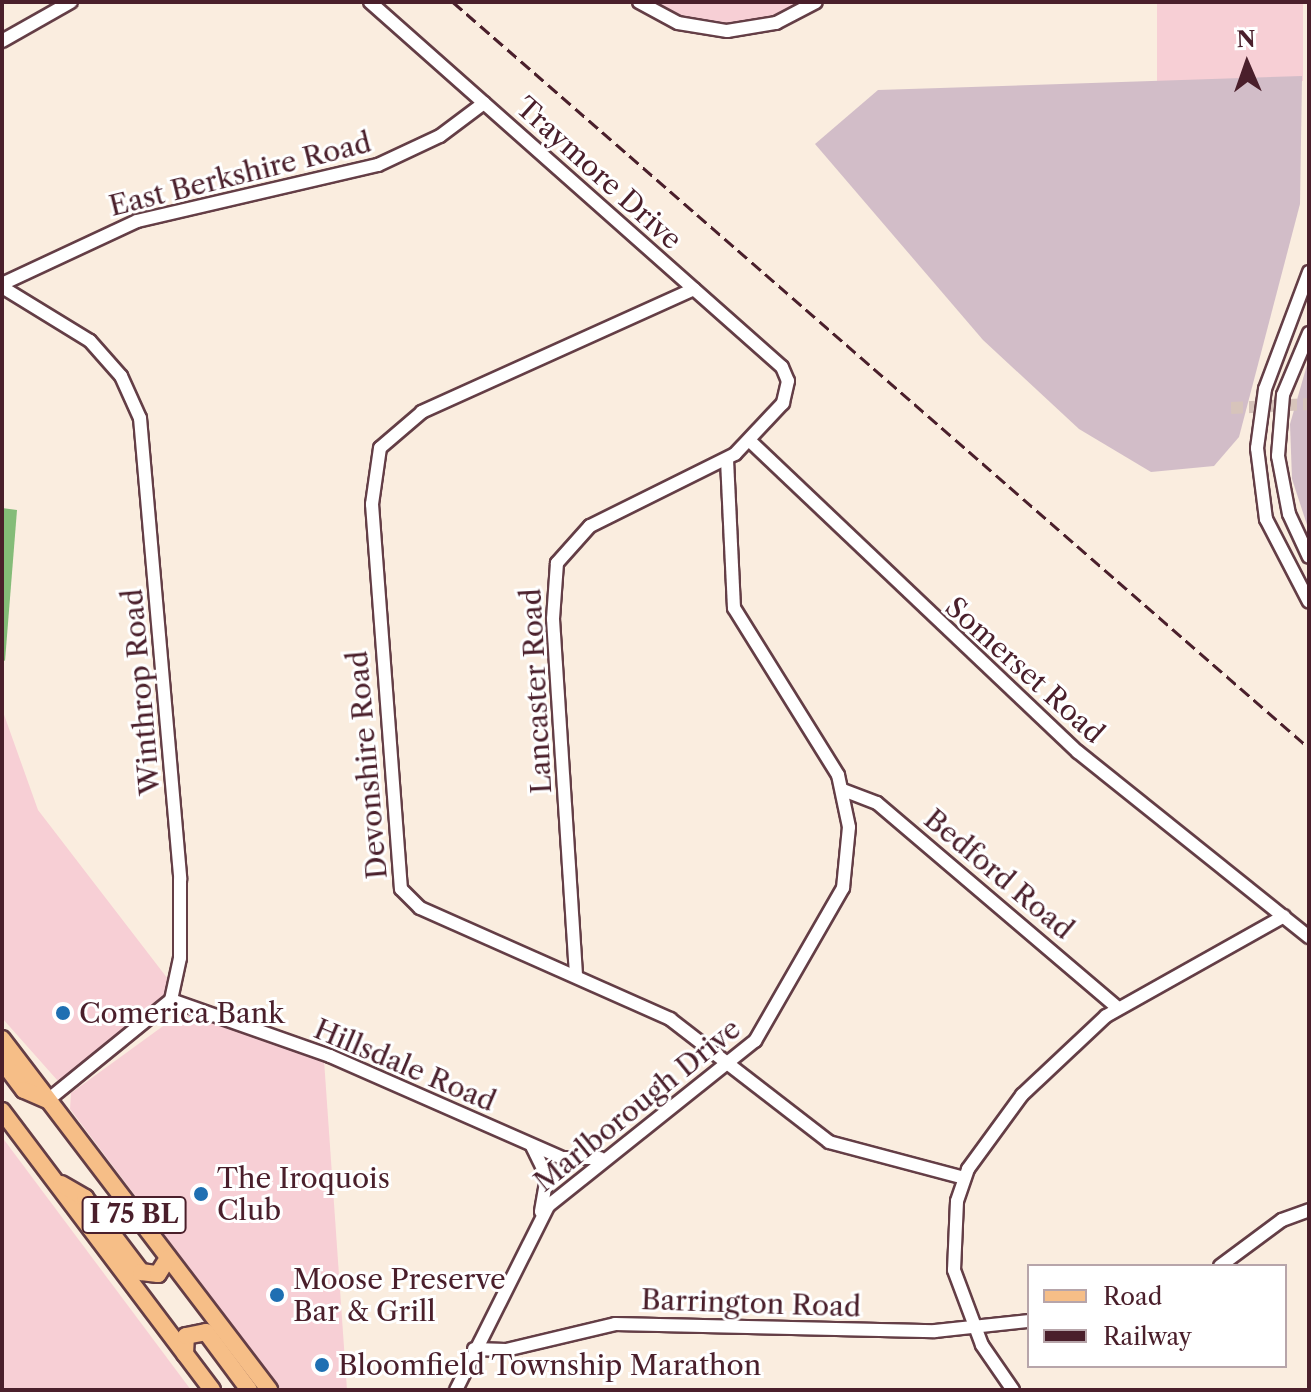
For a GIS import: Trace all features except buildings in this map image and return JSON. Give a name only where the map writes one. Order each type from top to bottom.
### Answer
[{"type":"main road","name":"I 75 BL","points":[[2,1039],[269,1390]]},
{"type":"main road","points":[[2,1061],[24,1090],[48,1100]]},
{"type":"main road","name":"I 75 BL","points":[[2,1111],[212,1390]]},
{"type":"main road","points":[[53,1179],[85,1198],[141,1272],[158,1274],[168,1258]]},
{"type":"main road","points":[[185,1354],[186,1336],[206,1332],[249,1390]]},
{"type":"street","points":[[2,41],[71,2]]},
{"type":"street","name":"Traymore Drive","points":[[370,2],[782,367],[789,384]]},
{"type":"street","points":[[639,2],[678,23],[727,31],[776,23],[816,2]]},
{"type":"street","name":"East Berkshire Road","points":[[2,286],[137,221],[378,165],[440,136],[484,103]]},
{"type":"street","points":[[1309,272],[1265,389],[1257,448],[1266,519],[1309,602]]},
{"type":"street","name":"Winthrop Road","points":[[2,286],[98,349],[126,384],[145,434],[180,879],[180,958],[171,1000]]},
{"type":"street","name":"Devonshire Road","points":[[694,289],[413,417],[390,434],[375,463],[402,892],[420,908],[659,1013],[829,1142],[964,1178]]},
{"type":"street","points":[[1309,333],[1283,395],[1278,456],[1289,514],[1309,557]]},
{"type":"street","name":"Lancaster Road","points":[[576,975],[553,619],[557,563],[590,526],[727,460],[750,441],[783,403],[789,384]]},
{"type":"street","name":"Somerset Road","points":[[750,441],[1067,742],[1309,937]]},
{"type":"street","name":"Marlborough Drive","points":[[456,1390],[539,1218],[604,1157],[729,1064],[774,1018],[834,911],[849,856],[843,790],[831,759],[737,616],[729,582],[734,488],[727,460]]},
{"type":"street","name":"Bedford Road","points":[[843,790],[877,803],[1117,1007]]},
{"type":"street","points":[[1013,1390],[975,1329],[952,1253],[964,1178],[1022,1095],[1117,1007],[1284,916]]},
{"type":"street","points":[[48,1100],[171,1000]]},
{"type":"street","name":"Hillsdale Road","points":[[171,1000],[338,1059],[529,1144],[578,1162],[604,1157]]},
{"type":"street","points":[[529,1144],[547,1177],[539,1218]]},
{"type":"street","points":[[1223,1264],[1282,1220],[1309,1210]]},
{"type":"street","name":"Barrington Road","points":[[474,1349],[506,1350],[615,1324],[975,1329],[1027,1321]]},
{"type":"shaded area","points":[[653,2],[803,2],[765,21],[720,24],[686,19]]},
{"type":"shaded area","points":[[1157,2],[1303,2],[1303,81],[1157,81]]},
{"type":"shaded area","points":[[1302,76],[1300,204],[1239,437],[1214,466],[1151,472],[1079,429],[983,340],[815,144],[878,90]]},
{"type":"shaded area","points":[[1309,358],[1309,531],[1292,479],[1290,424]]},
{"type":"shaded area","points":[[2,709],[38,810],[171,983],[158,1007],[58,1081],[2,1018]]},
{"type":"shaded area","points":[[181,1013],[324,1060],[347,1390],[281,1390],[70,1109],[71,1093]]},
{"type":"shaded area","points":[[2,1137],[191,1390],[2,1390]]},
{"type":"green space","points":[[2,508],[17,510],[5,661],[2,659]]},
{"type":"tunnel","points":[[1231,408],[1309,404]]},
{"type":"railway","points":[[453,2],[1309,748]]},
{"type":"place","name":"Comerica Bank","points":[[63,1013]]},
{"type":"place","name":"The Iroquois Club","points":[[201,1194]]},
{"type":"place","name":"Moose Preserve Bar & Grill","points":[[277,1295]]},
{"type":"place","name":"Bloomfield Township Marathon","points":[[322,1365]]}]
